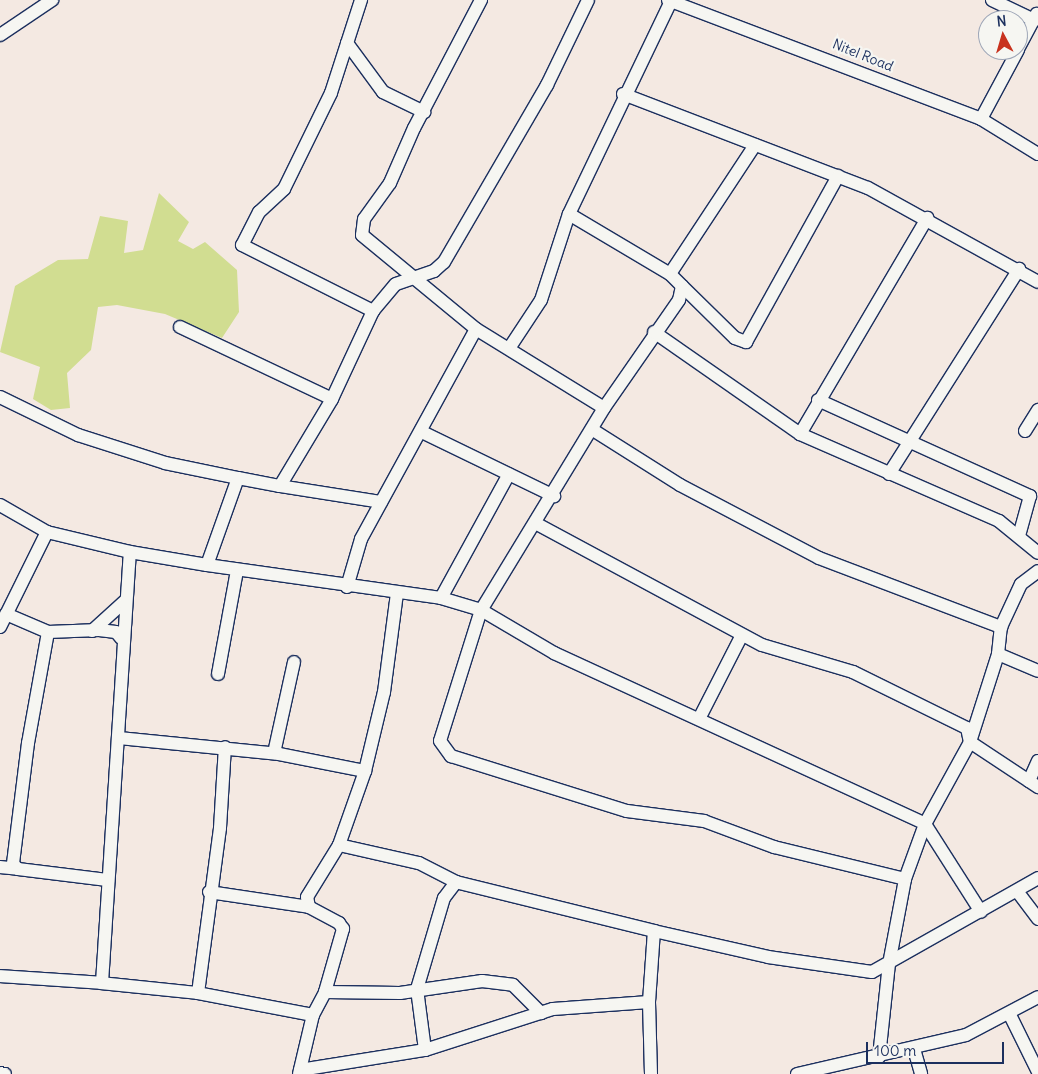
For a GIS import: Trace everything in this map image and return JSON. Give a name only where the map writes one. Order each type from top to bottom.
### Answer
[{"type":"street","points":[[0,35],[52,0]]},
{"type":"street","points":[[361,0],[331,93],[284,189],[258,212],[242,245],[373,312]]},
{"type":"street","points":[[481,0],[390,183],[360,228],[366,240],[476,329],[510,347],[604,408]]},
{"type":"street","points":[[280,486],[332,399],[373,312],[396,284],[444,262],[547,85],[588,0]]},
{"type":"street","points":[[510,347],[541,300],[569,214],[670,0]]},
{"type":"street","name":"Nitel Road","points":[[670,0],[981,119],[1038,154]]},
{"type":"street","points":[[992,0],[1036,16],[1028,31]]},
{"type":"street","points":[[347,43],[383,92],[424,112]]},
{"type":"street","points":[[981,119],[1013,60]]},
{"type":"street","points":[[624,94],[838,176],[926,218],[1020,269],[1038,282]]},
{"type":"street","points":[[670,274],[755,145]]},
{"type":"street","points":[[569,214],[670,274],[735,338],[746,342],[838,176]]},
{"type":"street","points":[[800,434],[818,400],[926,218]]},
{"type":"street","points":[[889,474],[908,441],[1020,269]]},
{"type":"street","points":[[682,286],[679,300],[654,332],[604,408],[537,524],[481,610],[440,742],[451,756],[627,811],[704,821],[774,847],[905,878]]},
{"type":"street","points":[[180,327],[332,399]]},
{"type":"street","points":[[348,587],[361,539],[422,432],[476,329]]},
{"type":"street","points":[[654,332],[800,434],[998,521],[1038,553]]},
{"type":"street","points":[[0,397],[78,435],[165,463],[280,486],[381,502]]},
{"type":"street","points":[[818,400],[1030,496],[1019,536]]},
{"type":"street","points":[[1025,431],[1038,410]]},
{"type":"street","points":[[593,430],[680,485],[819,558],[1001,626]]},
{"type":"street","points":[[422,432],[554,496]]},
{"type":"street","points":[[441,598],[509,474]]},
{"type":"street","points":[[207,565],[238,478]]},
{"type":"street","points":[[0,505],[47,532],[130,552],[348,587],[441,598],[481,610],[541,646],[700,717],[925,824],[981,912]]},
{"type":"street","points":[[537,524],[742,635],[773,649],[853,672],[967,728],[970,742],[1034,784],[1038,761]]},
{"type":"street","points":[[0,628],[47,532]]},
{"type":"street","points":[[102,983],[107,880],[119,738],[121,638],[130,552]]},
{"type":"street","points":[[218,674],[237,570]]},
{"type":"street","points":[[879,1057],[889,964],[905,878],[925,824],[970,742],[998,654],[1001,626],[1021,584],[1038,571]]},
{"type":"street","points":[[308,907],[307,897],[339,845],[365,771],[384,692],[397,593]]},
{"type":"street","points":[[92,631],[125,601]]},
{"type":"street","points":[[6,614],[48,632],[116,632],[121,638]]},
{"type":"street","points":[[18,869],[13,858],[48,632]]},
{"type":"street","points":[[700,717],[742,635]]},
{"type":"street","points":[[998,654],[1038,671]]},
{"type":"street","points":[[274,753],[294,662]]},
{"type":"street","points":[[119,738],[274,753],[365,771]]},
{"type":"street","points":[[198,993],[209,892],[220,828],[225,747]]},
{"type":"street","points":[[339,845],[418,862],[456,882],[654,931],[768,957],[880,971],[1038,878]]},
{"type":"street","points":[[0,867],[107,880]]},
{"type":"street","points":[[425,1050],[417,989],[444,898],[456,882]]},
{"type":"street","points":[[1017,891],[1038,918]]},
{"type":"street","points":[[209,892],[308,907],[340,922],[343,929],[325,992],[313,1015],[300,1072],[425,1050],[541,1013],[649,1002]]},
{"type":"street","points":[[651,1074],[649,1002],[654,931]]},
{"type":"street","points":[[0,976],[102,983],[198,993],[313,1015]]},
{"type":"street","points":[[325,992],[417,989],[482,981],[512,985],[541,1013]]},
{"type":"street","points":[[797,1074],[914,1049],[966,1035],[1010,1015],[1038,997]]},
{"type":"street","points":[[1010,1015],[1038,1072]]},
{"type":"street","points":[[914,1049],[921,1074]]},
{"type":"street","points":[[0,1073],[5,1074]]},
{"type":"green space","points":[[159,193],[189,222],[178,241],[193,249],[205,242],[237,270],[239,312],[222,338],[165,314],[117,305],[98,307],[91,350],[67,373],[70,408],[51,410],[33,399],[40,367],[0,352],[15,286],[58,260],[88,259],[100,216],[128,221],[124,253],[143,250]]}]
